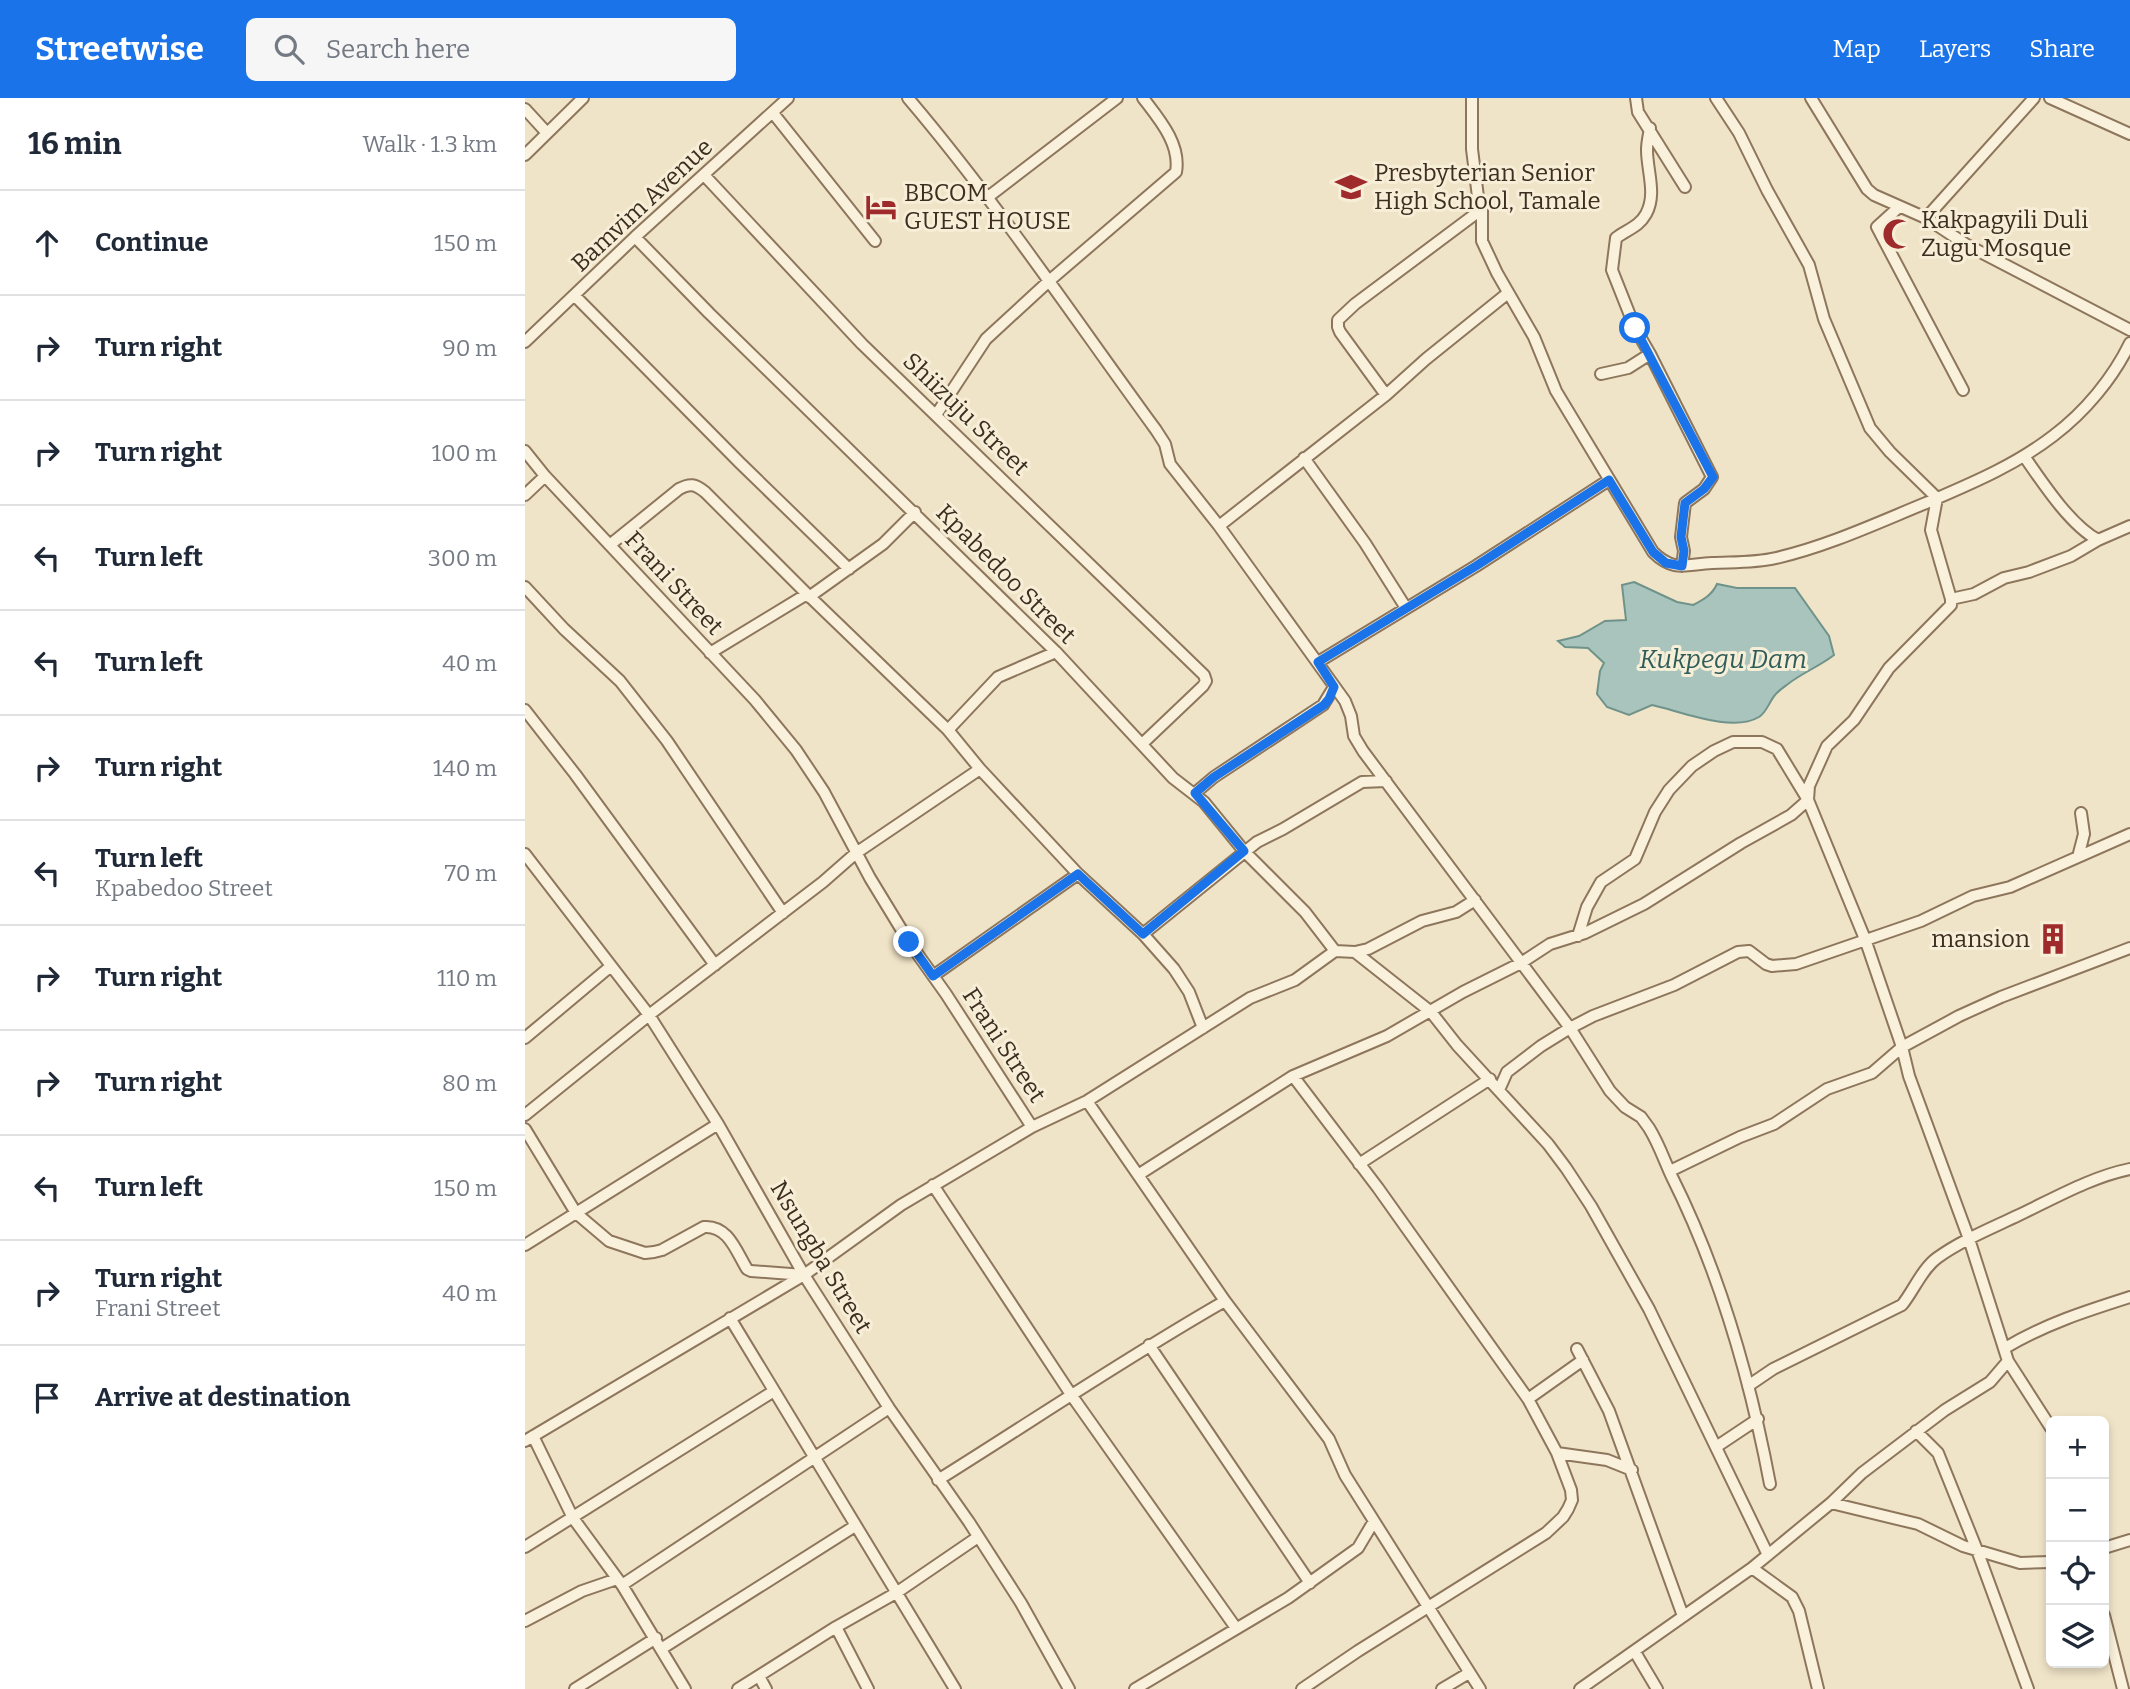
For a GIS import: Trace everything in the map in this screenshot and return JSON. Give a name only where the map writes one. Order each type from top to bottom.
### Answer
[{"type":"street","points":[[525,155],[583,98]]},
{"type":"street","points":[[926,98],[911,101],[988,197],[1049,281],[1163,440],[1170,464],[1219,526],[1318,662],[1348,707],[1358,743],[1570,1028],[1610,1091],[1649,1128],[1706,1251],[1758,1419],[1769,1484]]},
{"type":"street","points":[[988,197],[1117,98]]},
{"type":"street","points":[[936,415],[986,339],[1176,172],[1177,160],[1173,143],[1143,98]]},
{"type":"street","points":[[1472,98],[1472,149],[1482,209],[1482,241],[1534,337],[1556,391],[1653,552],[1666,563],[1682,566],[1766,560],[1788,555],[1853,534],[1984,477],[2024,456],[2055,435],[2085,406],[2120,364],[2130,343]]},
{"type":"street","points":[[1636,98],[1638,112],[1685,187]]},
{"type":"street","points":[[1716,98],[1739,134],[1809,265],[1824,319],[1870,428],[1890,452],[1937,498]]},
{"type":"street","points":[[1811,98],[1874,195],[1926,218],[1967,245],[2130,330]]},
{"type":"street","points":[[1926,218],[2034,98]]},
{"type":"street","points":[[2050,98],[2130,134]]},
{"type":"street","name":"Bamvim Avenue","points":[[525,342],[635,237],[773,113],[784,99]]},
{"type":"street","points":[[525,109],[547,133]]},
{"type":"street","points":[[773,113],[875,241]]},
{"type":"street","points":[[1650,128],[1647,146],[1652,191],[1646,215],[1632,229],[1616,238],[1612,270],[1635,328],[1713,477],[1704,489],[1685,503],[1681,537],[1684,551],[1682,566]]},
{"type":"street","name":"Shiizuju Street","points":[[704,175],[862,344],[1206,677],[1203,686],[1142,744]]},
{"type":"street","points":[[1899,207],[1877,227],[1963,390]]},
{"type":"street","points":[[1386,395],[1341,332],[1338,320],[1355,304],[1482,209]]},
{"type":"street","name":"Kpabedoo Street","points":[[635,237],[709,313],[1056,652],[1173,778],[1195,793],[1244,851],[1305,912],[1335,951]]},
{"type":"street","points":[[1219,526],[1386,395],[1426,359],[1509,293]]},
{"type":"street","points":[[575,296],[849,569]]},
{"type":"street","points":[[1601,374],[1628,368],[1650,354]]},
{"type":"street","name":"Frani Street","points":[[525,452],[755,700],[796,750],[824,792],[856,853],[909,942],[1032,1127],[901,1205],[804,1275],[529,1438]]},
{"type":"street","points":[[2024,456],[2040,480],[2074,520],[2098,540]]},
{"type":"street","points":[[1304,458],[1365,542],[1406,608]]},
{"type":"street","points":[[525,495],[545,476]]},
{"type":"street","points":[[1318,662],[1609,480]]},
{"type":"street","points":[[611,544],[679,489],[688,484],[696,485],[947,730],[1078,874],[1143,934],[1174,969],[1189,992],[1203,1028]]},
{"type":"street","points":[[1138,1175],[1293,1076],[1387,1036],[1463,992],[1521,963],[1550,944],[1578,936],[1644,904],[1791,815],[1808,800],[1809,786],[1827,746],[1854,720],[1889,668],[1948,609],[1951,599],[1931,530],[1937,498]]},
{"type":"street","points":[[710,653],[849,569],[896,534],[915,512]]},
{"type":"street","points":[[1951,599],[1974,594],[2004,578],[2071,556],[2130,526]]},
{"type":"street","points":[[525,587],[564,629],[620,681],[667,741],[783,913]]},
{"type":"street","points":[[947,730],[998,677],[1056,652]]},
{"type":"street","points":[[1195,793],[1222,772],[1324,705],[1334,687]]},
{"type":"street","points":[[525,710],[715,965]]},
{"type":"street","points":[[1578,936],[1587,906],[1601,882],[1635,859],[1655,812],[1669,790],[1692,766],[1714,751],[1733,743],[1762,742],[1777,749],[1808,800],[1865,939],[1902,1047],[1909,1076],[1969,1239],[2008,1361],[2046,1421]]},
{"type":"street","points":[[525,1115],[649,1015],[823,882],[856,853],[980,769]]},
{"type":"street","points":[[1143,934],[1244,851],[1362,782],[1386,781]]},
{"type":"street","points":[[2078,857],[2084,834],[2081,813]]},
{"type":"street","points":[[1359,1164],[1488,1077],[1507,1072],[1570,1028],[1593,1016],[1674,985],[1738,951],[1752,953],[1769,965],[1786,966],[1921,921],[1973,896],[2010,887],[2130,834]]},
{"type":"street","name":"Nsungba Street","points":[[526,859],[649,1015],[718,1124],[804,1275],[889,1408],[1021,1603],[1069,1689]]},
{"type":"street","points":[[933,976],[1078,874]]},
{"type":"street","points":[[1032,1127],[1087,1101],[1250,998],[1295,980],[1335,951],[1355,952],[1380,944],[1430,918],[1456,912],[1475,900]]},
{"type":"street","points":[[1670,1171],[1740,1137],[1774,1124],[1827,1089],[1872,1073],[1902,1047],[1959,1016],[2001,997],[2130,948]]},
{"type":"street","points":[[1355,952],[1431,1012],[1457,1045],[1548,1143],[1591,1206],[1649,1309],[1768,1555]]},
{"type":"street","points":[[525,1038],[611,966]]},
{"type":"street","points":[[1499,1090],[1507,1072]]},
{"type":"street","points":[[1293,1076],[1464,1307],[1528,1399],[1557,1453],[1572,1500],[1563,1517],[1546,1533],[1357,1651],[1302,1689]]},
{"type":"street","points":[[1087,1101],[1225,1301],[1329,1438],[1345,1475],[1480,1689]]},
{"type":"street","points":[[525,1245],[718,1124]]},
{"type":"street","points":[[525,1129],[576,1213],[609,1241],[645,1252],[662,1250],[704,1227],[719,1228],[727,1235],[747,1269],[804,1275]]},
{"type":"street","points":[[1748,1386],[1773,1368],[1902,1305],[1915,1289],[1924,1271],[1936,1258],[1969,1239],[2098,1178],[2130,1169]]},
{"type":"street","points":[[933,1185],[1072,1396],[1236,1629]]},
{"type":"street","points":[[2005,1348],[2038,1329],[2074,1314],[2130,1297]]},
{"type":"street","points":[[938,1480],[1149,1345],[1225,1301]]},
{"type":"street","points":[[730,1318],[955,1689]]},
{"type":"street","points":[[1149,1345],[1310,1583]]},
{"type":"street","points":[[1577,1349],[1609,1410],[1683,1616]]},
{"type":"street","points":[[1528,1399],[1583,1360]]},
{"type":"street","points":[[1580,1689],[1752,1568],[1831,1503],[1862,1473],[1945,1410],[1990,1382],[2008,1361]]},
{"type":"street","points":[[525,1547],[774,1391]]},
{"type":"street","points":[[525,1621],[582,1591],[619,1582],[814,1460],[889,1408]]},
{"type":"street","points":[[1716,1447],[1758,1419]]},
{"type":"street","points":[[1916,1432],[1938,1453],[2028,1689]]},
{"type":"street","points":[[529,1438],[573,1518],[619,1582],[685,1689]]},
{"type":"street","points":[[1557,1453],[1607,1460],[1632,1470]]},
{"type":"street","points":[[1831,1503],[1918,1524],[1943,1537],[2020,1563],[2046,1562]]},
{"type":"street","points":[[1135,1689],[1310,1583],[1362,1544],[1374,1521]]},
{"type":"street","points":[[575,1689],[658,1644],[855,1526]]},
{"type":"street","points":[[738,1689],[836,1627],[897,1594],[978,1537]]},
{"type":"street","points":[[2109,1546],[2130,1540]]},
{"type":"street","points":[[1362,1544],[1387,1543]]},
{"type":"street","points":[[1752,1568],[1792,1597],[1800,1611],[1818,1689]]},
{"type":"street","points":[[836,1627],[868,1689]]},
{"type":"street","points":[[2109,1634],[2123,1689]]},
{"type":"street","points":[[1635,1652],[1657,1689]]},
{"type":"street","points":[[1442,1689],[1469,1673]]},
{"type":"street","points":[[758,1676],[766,1689]]},
{"type":"water","name":"Kukpegu Dam","points":[[1634,582],[1677,602],[1693,605],[1710,594],[1717,584],[1737,588],[1795,588],[1829,636],[1834,655],[1781,689],[1762,715],[1748,721],[1721,722],[1652,705],[1629,715],[1607,707],[1597,694],[1600,671],[1604,663],[1588,648],[1565,647],[1558,641],[1579,636],[1605,621],[1626,620],[1622,585]]},
{"type":"place","name":"Presbyterian Senior High School, Tamale","points":[[1351,187]]},
{"type":"place","name":"BBCOM GUEST HOUSE","points":[[881,207]]},
{"type":"place","name":"Kakpagyili Duli Zugu Mosque","points":[[1898,234]]},
{"type":"place","name":"mansion","points":[[2053,939]]},
{"type":"route","points":[[909,942],[933,976],[1078,874],[1143,934],[1244,851],[1195,793],[1214,777],[1324,705],[1334,687],[1318,662],[1513,543],[1609,480],[1653,552],[1666,563],[1682,566],[1684,551],[1681,537],[1685,503],[1704,489],[1713,477],[1635,328]]}]
